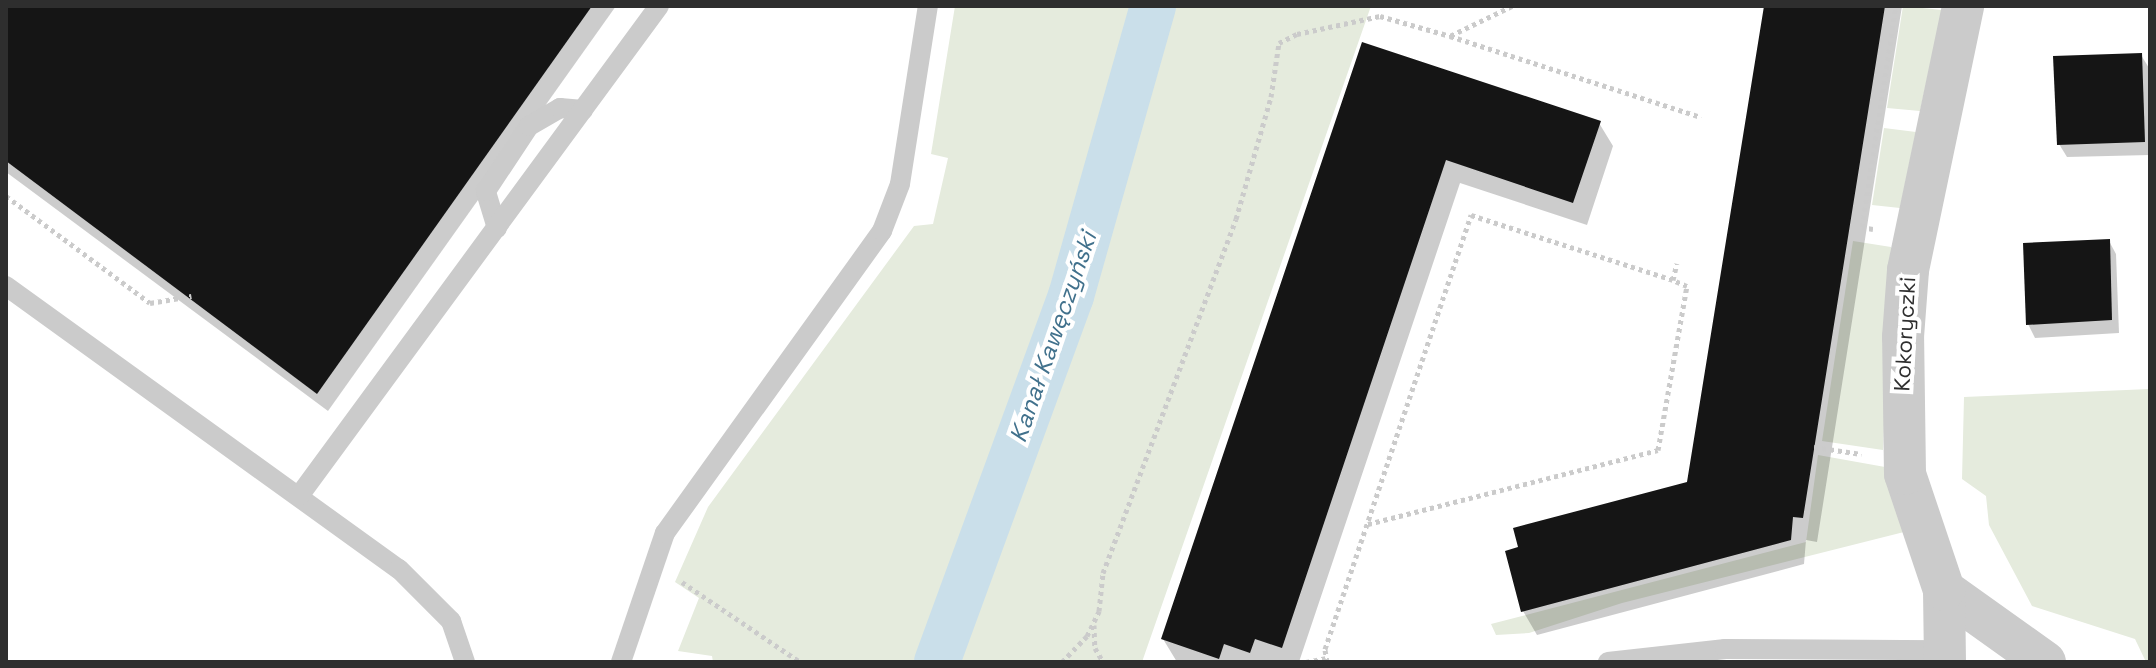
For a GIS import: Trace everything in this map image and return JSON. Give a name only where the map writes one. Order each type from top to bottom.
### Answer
[{"type":"street","name":"Kokoryczki","points":[[1945,656],[1944,590],[1905,474],[1901,426],[1905,310],[1914,235],[1963,6]]},
{"type":"street","points":[[1944,590],[2045,662]]},
{"type":"lane","points":[[299,496],[659,6]]},
{"type":"lane","points":[[621,662],[651,567],[683,504],[882,231],[900,184],[928,6]]},
{"type":"lane","points":[[497,228],[486,191],[529,126],[560,108],[583,110]]},
{"type":"lane","points":[[6,286],[299,496],[433,599],[451,621],[465,662]]},
{"type":"lane","points":[[1608,662],[1725,649],[1945,656]]},
{"type":"path","points":[[1450,36],[1512,6]]},
{"type":"path","points":[[1896,6],[1862,227],[1914,235]]},
{"type":"path","points":[[1103,662],[1095,648],[1093,623],[1103,573],[1236,219],[1271,97],[1279,43],[1380,16],[1701,117]]},
{"type":"path","points":[[6,196],[150,303],[191,296]]},
{"type":"path","points":[[1306,662],[1326,660],[1368,524],[1471,215],[1687,286],[1658,450],[1368,524]]},
{"type":"path","points":[[1673,280],[1677,263]]},
{"type":"path","points":[[651,567],[708,596],[800,662]]},
{"type":"path","points":[[1062,662],[1093,623]]},
{"type":"shaded area","points":[[955,6],[1371,6],[1142,662],[713,662],[712,656],[678,651],[699,598],[675,582],[708,507],[914,226],[933,224],[948,158],[931,154]]},
{"type":"shaded area","points":[[1903,6],[1942,10],[1920,111],[1887,108]]},
{"type":"shaded area","points":[[1884,128],[1916,132],[1900,208],[1872,205]]},
{"type":"shaded area","points":[[1853,241],[1891,247],[1883,450],[1822,441]]},
{"type":"shaded area","points":[[2150,389],[2150,662],[2146,662],[2135,639],[2032,606],[1989,525],[1986,496],[1962,479],[1964,397]]},
{"type":"shaded area","points":[[1818,455],[1885,467],[1904,532],[1622,603],[1529,633],[1496,635],[1491,624],[1806,542]]},
{"type":"building","points":[[6,6],[592,6],[317,394],[6,161]]},
{"type":"building","points":[[1764,6],[1885,6],[1803,518],[1793,517],[1791,540],[1521,612],[1505,551],[1518,547],[1513,528],[1687,482]]},
{"type":"building","points":[[1362,42],[1601,121],[1573,203],[1446,160],[1282,648],[1255,639],[1250,653],[1224,644],[1219,659],[1161,639]]},
{"type":"building","points":[[2142,53],[2145,142],[2057,145],[2053,56]]},
{"type":"building","points":[[2110,239],[2112,320],[2026,325],[2023,243]]},
{"type":"waterway","name":"Kanał Kawęczyński","points":[[937,662],[1071,296],[1153,6]]}]
